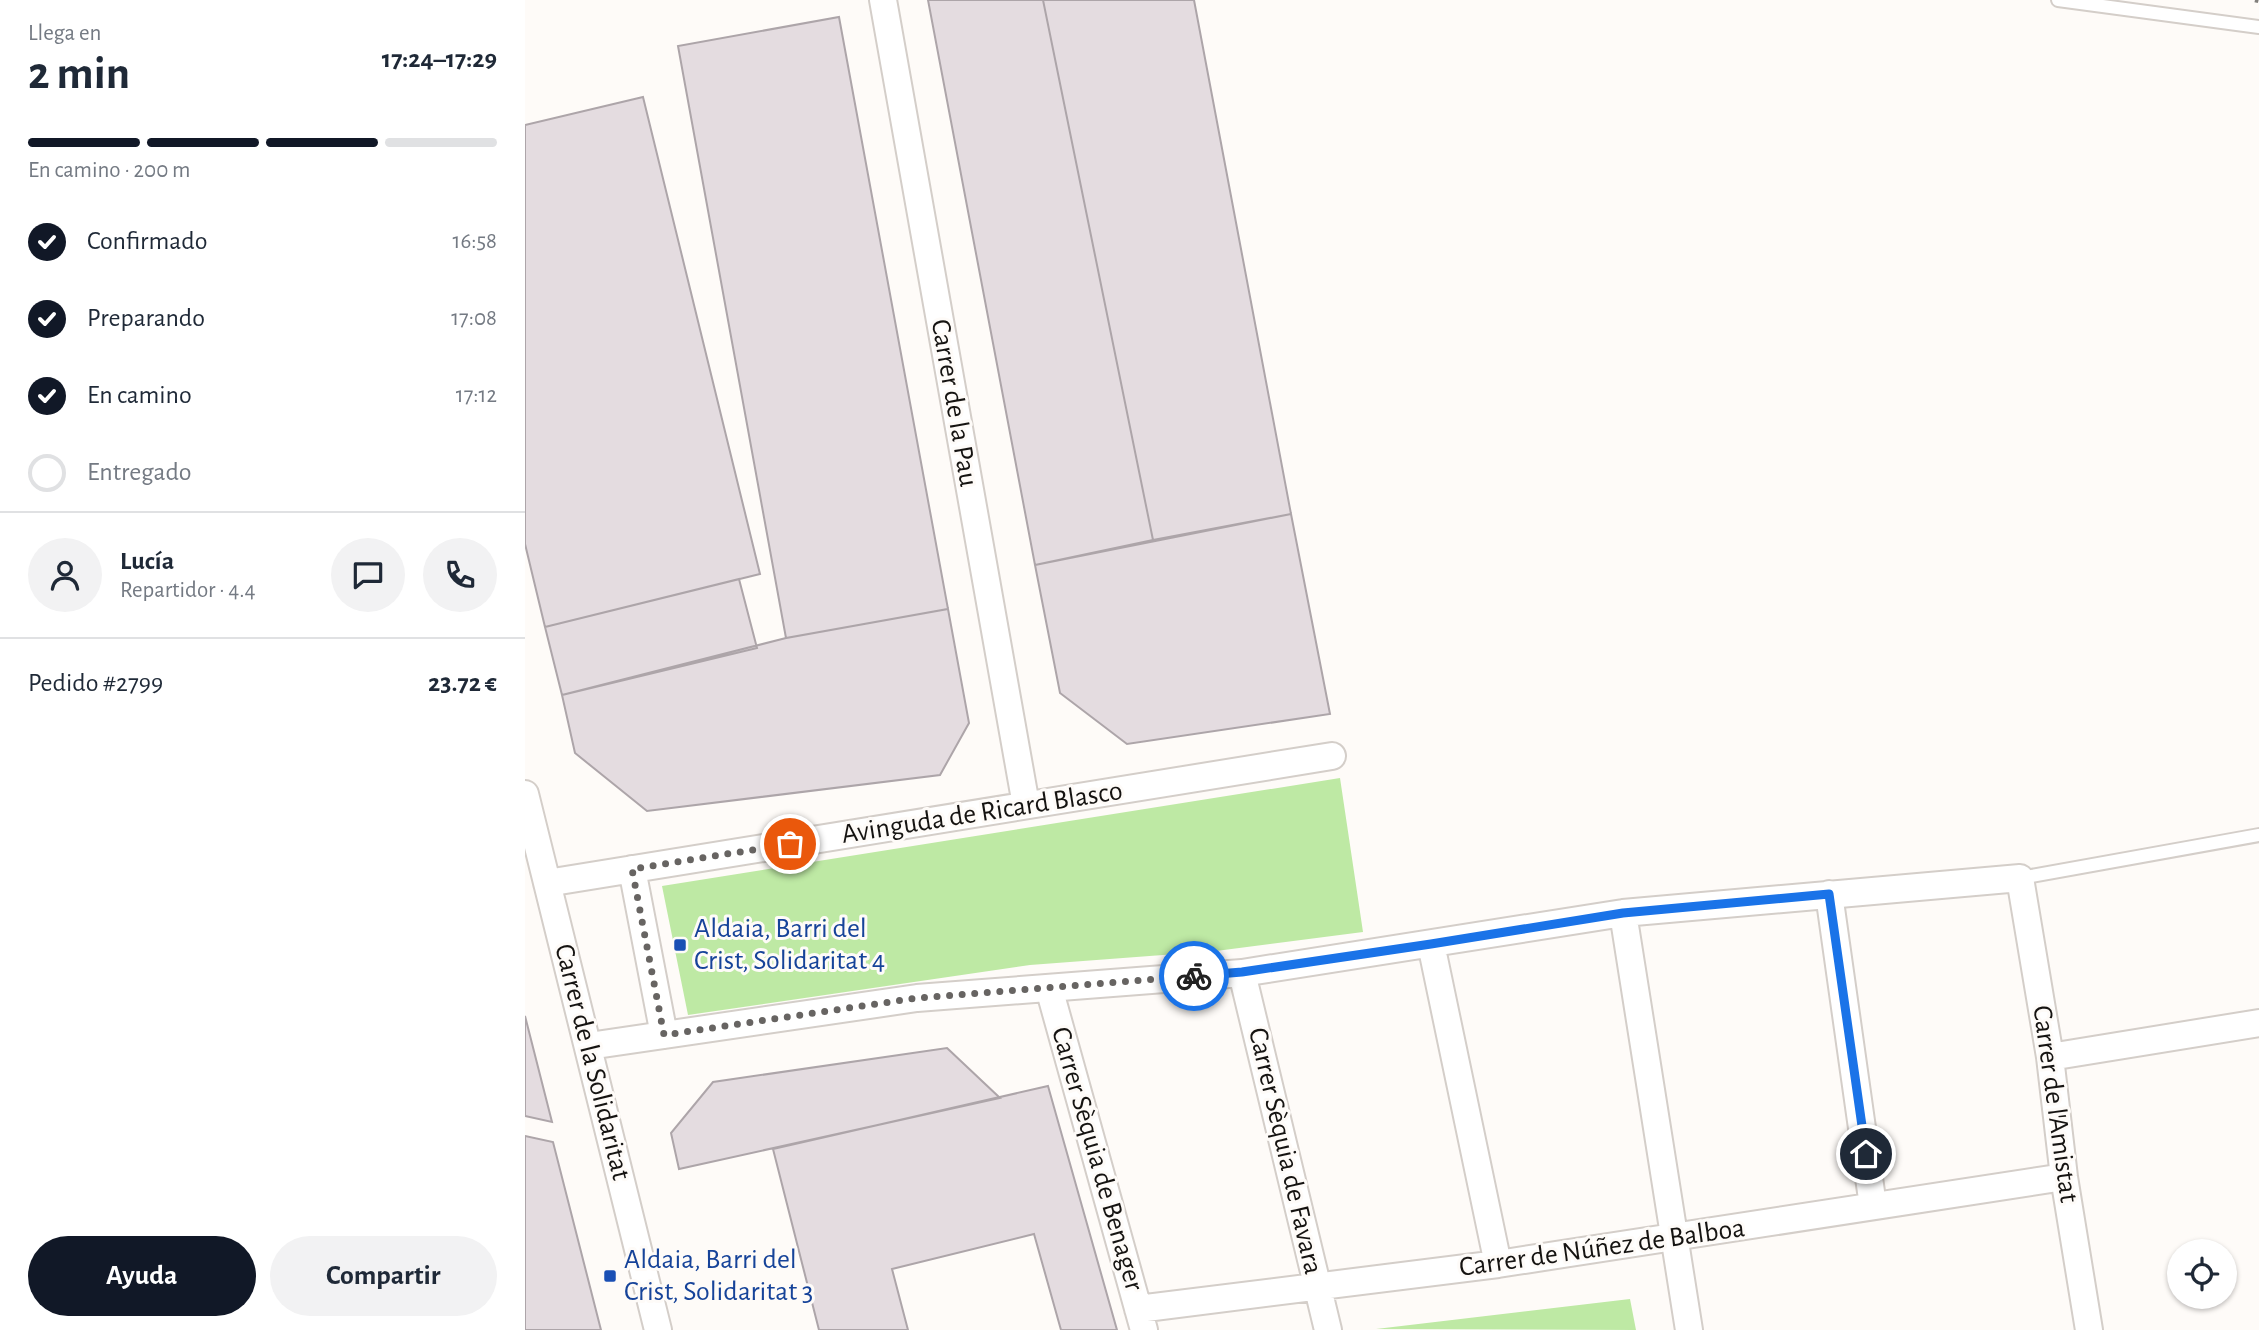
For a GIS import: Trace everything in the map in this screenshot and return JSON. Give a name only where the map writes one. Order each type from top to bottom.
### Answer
[{"type":"street","name":"Carrer de la Pau","points":[[883,0],[1026,805]]},
{"type":"street","name":"Avinguda de Ricard Blasco","points":[[547,883],[1332,756]]},
{"type":"street","name":"Carrer de la Solidaritat","points":[[525,794],[658,1330]]},
{"type":"street","points":[[632,869],[664,1035]]},
{"type":"street","points":[[589,1046],[917,998],[1242,972],[1623,913],[2020,878]]},
{"type":"street","name":"Carrer de l'Amistat","points":[[2020,878],[2050,1056],[2064,1177],[2089,1330]]},
{"type":"street","points":[[1829,894],[1873,1206]]},
{"type":"street","points":[[1623,913],[1689,1330]]},
{"type":"street","points":[[1431,944],[1498,1264]]},
{"type":"street","name":"Carrer Sèquia de Favara","points":[[1242,972],[1328,1330]]},
{"type":"street","name":"Carrer Sèquia de Benager","points":[[1049,988],[1141,1320]]},
{"type":"street","points":[[2050,1056],[2259,1023]]},
{"type":"street","name":"Carrer de Núñez de Balboa","points":[[1141,1320],[1317,1288],[1674,1238],[2064,1177]]},
{"type":"lane","points":[[2058,0],[2259,27]]},
{"type":"lane","points":[[2020,878],[2259,835]]},
{"type":"green space","points":[[1340,778],[1363,932],[1216,951],[1030,965],[688,1015],[662,886]]},
{"type":"green space","points":[[1630,1299],[1636,1330],[1376,1329]]},
{"type":"building","points":[[928,0],[1043,0],[1153,540],[1035,565]]},
{"type":"building","points":[[1043,0],[1194,0],[1291,514],[1153,540]]},
{"type":"building","points":[[839,17],[948,609],[786,638],[678,46]]},
{"type":"building","points":[[643,97],[760,574],[545,627],[525,544],[525,125]]},
{"type":"building","points":[[1291,514],[1330,714],[1127,744],[1060,693],[1035,565]]},
{"type":"building","points":[[739,579],[757,648],[562,695],[545,627]]},
{"type":"building","points":[[948,609],[969,723],[940,775],[647,811],[575,753],[562,695],[786,638]]},
{"type":"building","points":[[525,1016],[552,1122],[525,1116]]},
{"type":"building","points":[[947,1048],[1000,1098],[679,1169],[671,1133],[713,1082]]},
{"type":"building","points":[[1048,1086],[1117,1330],[1061,1330],[1034,1234],[892,1269],[908,1330],[819,1330],[773,1149]]},
{"type":"building","points":[[525,1136],[553,1142],[601,1330],[525,1330]]},
{"type":"way so far","points":[[790,844],[632,869],[664,1035],[917,998],[1194,976]]},
{"type":"place","name":"Aldaia, Barri del Crist, Solidaritat 4","points":[[680,945]]},
{"type":"place","name":"Aldaia, Barri del Crist, Solidaritat 3","points":[[610,1276]]},
{"type":"route","points":[[1194,976],[1242,972],[1623,913],[1829,894],[1866,1154]]}]
